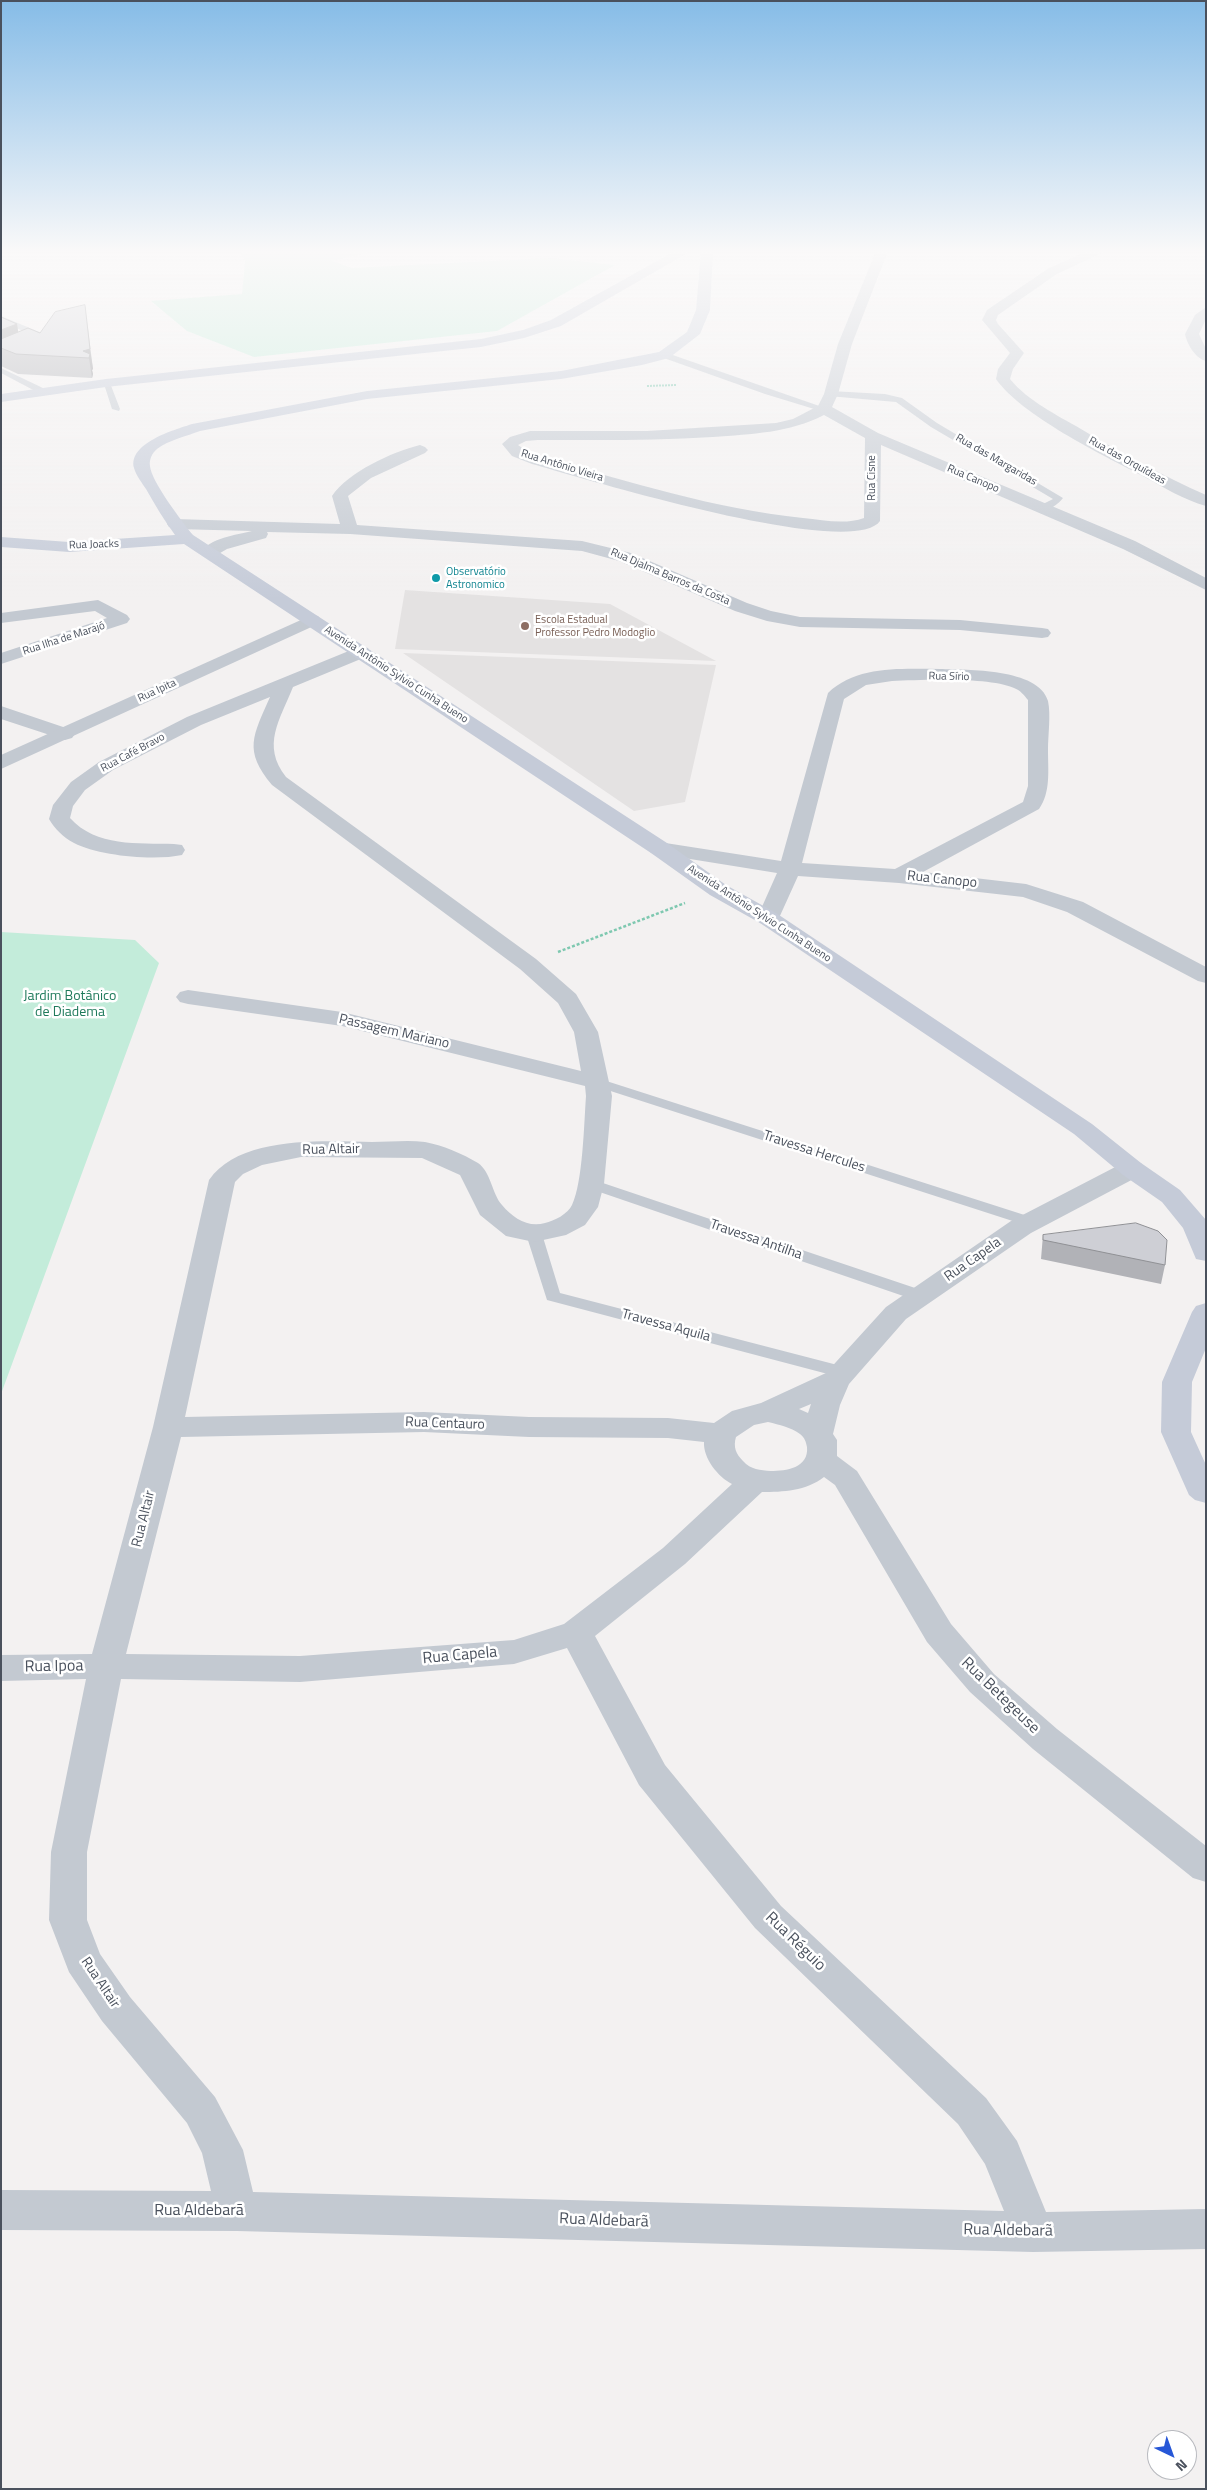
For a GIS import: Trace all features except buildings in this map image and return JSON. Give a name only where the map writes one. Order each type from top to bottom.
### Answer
[{"type":"main road","points":[[1,398],[106,383],[254,367]]},
{"type":"main road","name":"Avenida Antônio Sylvio Cunha Bueno","points":[[610,367],[561,375],[367,395],[239,418],[171,436],[152,446],[143,457],[142,468],[181,531],[209,552],[659,848],[718,890],[768,918],[1083,1129],[1132,1169],[1170,1196],[1196,1226],[1206,1253]]},
{"type":"main road","name":"Rua Joacks","points":[[1,542],[68,546],[117,545],[181,531]]},
{"type":"main road","points":[[1206,1312],[1177,1382],[1176,1432],[1200,1487],[1206,1492]]},
{"type":"street","points":[[824,409],[831,394],[839,367]]},
{"type":"street","name":"Rua das Orquídeas","points":[[1007,367],[1003,380],[1010,389],[1030,404],[1135,466],[1184,492],[1206,501]]},
{"type":"street","name":"Rua Canopo","points":[[824,409],[872,436],[1129,545],[1206,585]]},
{"type":"street","name":"Rua Antônio Vieira","points":[[824,409],[798,422],[776,428],[619,436],[542,436],[513,440],[510,444],[512,449],[537,461],[749,517],[844,526],[872,521]]},
{"type":"street","name":"Rua Cisne","points":[[872,436],[872,521]]},
{"type":"street","points":[[350,529],[340,496],[346,488],[363,477],[420,450]]},
{"type":"street","name":"Rua Djalma Barros da Costa","points":[[209,552],[242,538],[295,526]]},
{"type":"street","name":"Rua Djalma Barros da Costa","points":[[181,531],[295,526],[582,546],[625,557],[741,607],[767,616],[800,622],[960,624],[1042,634]]},
{"type":"street","name":"Rua Ilha de Marajó","points":[[1,618],[98,605],[121,619],[1,660]]},
{"type":"street","name":"Rua Ipita","points":[[1,763],[312,620]]},
{"type":"street","points":[[361,652],[285,684],[266,733],[262,751],[266,765],[279,781],[528,964],[568,999],[586,1032],[599,1096],[591,1184],[586,1207],[575,1219],[556,1230],[534,1234]]},
{"type":"street","name":"Rua Sírio","points":[[768,918],[790,869],[835,697],[845,687],[862,680],[882,676],[953,676],[996,677],[1018,683],[1031,690],[1038,700],[1038,786],[1032,805],[1000,824],[899,876]]},
{"type":"street","name":"Rua Café Bravo","points":[[174,850],[128,849],[103,846],[82,839],[67,830],[59,820],[63,805],[78,786],[106,766],[194,721],[285,684]]},
{"type":"street","points":[[1,712],[65,734]]},
{"type":"street","name":"Rua Canopo","points":[[659,848],[790,869],[899,876],[1026,891],[1075,907],[1206,976]]},
{"type":"street","name":"Passagem Mariano","points":[[188,997],[342,1019],[597,1082]]},
{"type":"street","name":"Rua Altair","points":[[237,2211],[222,2150],[201,2110],[116,2009],[83,1961],[68,1920],[70,1852],[106,1666],[168,1427],[222,1180],[234,1168],[254,1159],[301,1149],[426,1150],[455,1160],[471,1170],[490,1210],[516,1230],[534,1234]]},
{"type":"street","name":"Rua Capela","points":[[820,1446],[825,1405],[839,1376],[896,1314],[1031,1222],[1132,1169]]},
{"type":"street","name":"Rua Capela","points":[[768,1412],[839,1376]]},
{"type":"street","points":[[768,1412],[788,1414],[806,1422],[820,1446],[812,1472],[796,1480],[775,1483],[754,1480],[736,1473],[723,1461],[719,1448],[722,1434],[732,1422],[748,1415],[768,1412]]},
{"type":"street","name":"Rua Centauro","points":[[168,1427],[424,1422],[529,1427],[668,1428],[722,1434]]},
{"type":"street","name":"Rua Betegeuse","points":[[820,1446],[846,1478],[939,1633],[982,1683],[1045,1739],[1206,1867]]},
{"type":"street","name":"Rua Capela","points":[[106,1666],[300,1669],[514,1652],[576,1633],[674,1556],[754,1480]]},
{"type":"street","name":"Rua Réguio","points":[[576,1633],[652,1775],[768,1917],[972,2111],[1002,2154],[1033,2232]]},
{"type":"street","name":"Rua Ipoa","points":[[1,1668],[106,1666]]},
{"type":"street","name":"Rua Aldebarã","points":[[1,2210],[237,2211],[1033,2232],[1206,2229]]},
{"type":"lane","points":[[697,367],[760,390],[824,409]]},
{"type":"lane","points":[[1,370],[42,391]]},
{"type":"lane","points":[[106,383],[116,409]]},
{"type":"lane","name":"Rua das Margaridas","points":[[831,394],[885,397],[898,400],[934,425],[1058,498],[1042,508]]},
{"type":"lane","name":"Travessa Hercules","points":[[597,1082],[1031,1222]]},
{"type":"lane","name":"Travessa Antilha","points":[[591,1184],[921,1296]]},
{"type":"lane","name":"Travessa Aquila","points":[[534,1234],[553,1296],[839,1376]]},
{"type":"path","points":[[638,387],[678,385]]},
{"type":"path","points":[[528,964],[718,890]]},
{"type":"shaded area","name":"Escola Estadual Professor Pedro Modoglio","points":[[405,590],[610,604],[716,661],[395,649]]},
{"type":"shaded area","points":[[403,653],[716,665],[685,802],[634,811]]},
{"type":"green space","name":"Jardim Botânico de Diadema","points":[[1,932],[135,940],[159,963],[1,1394]]},
{"type":"place","name":"Observatório Astronomico","points":[[436,578]]},
{"type":"place","name":"Escola Estadual Professor Pedro Modoglio","points":[[525,626]]}]
